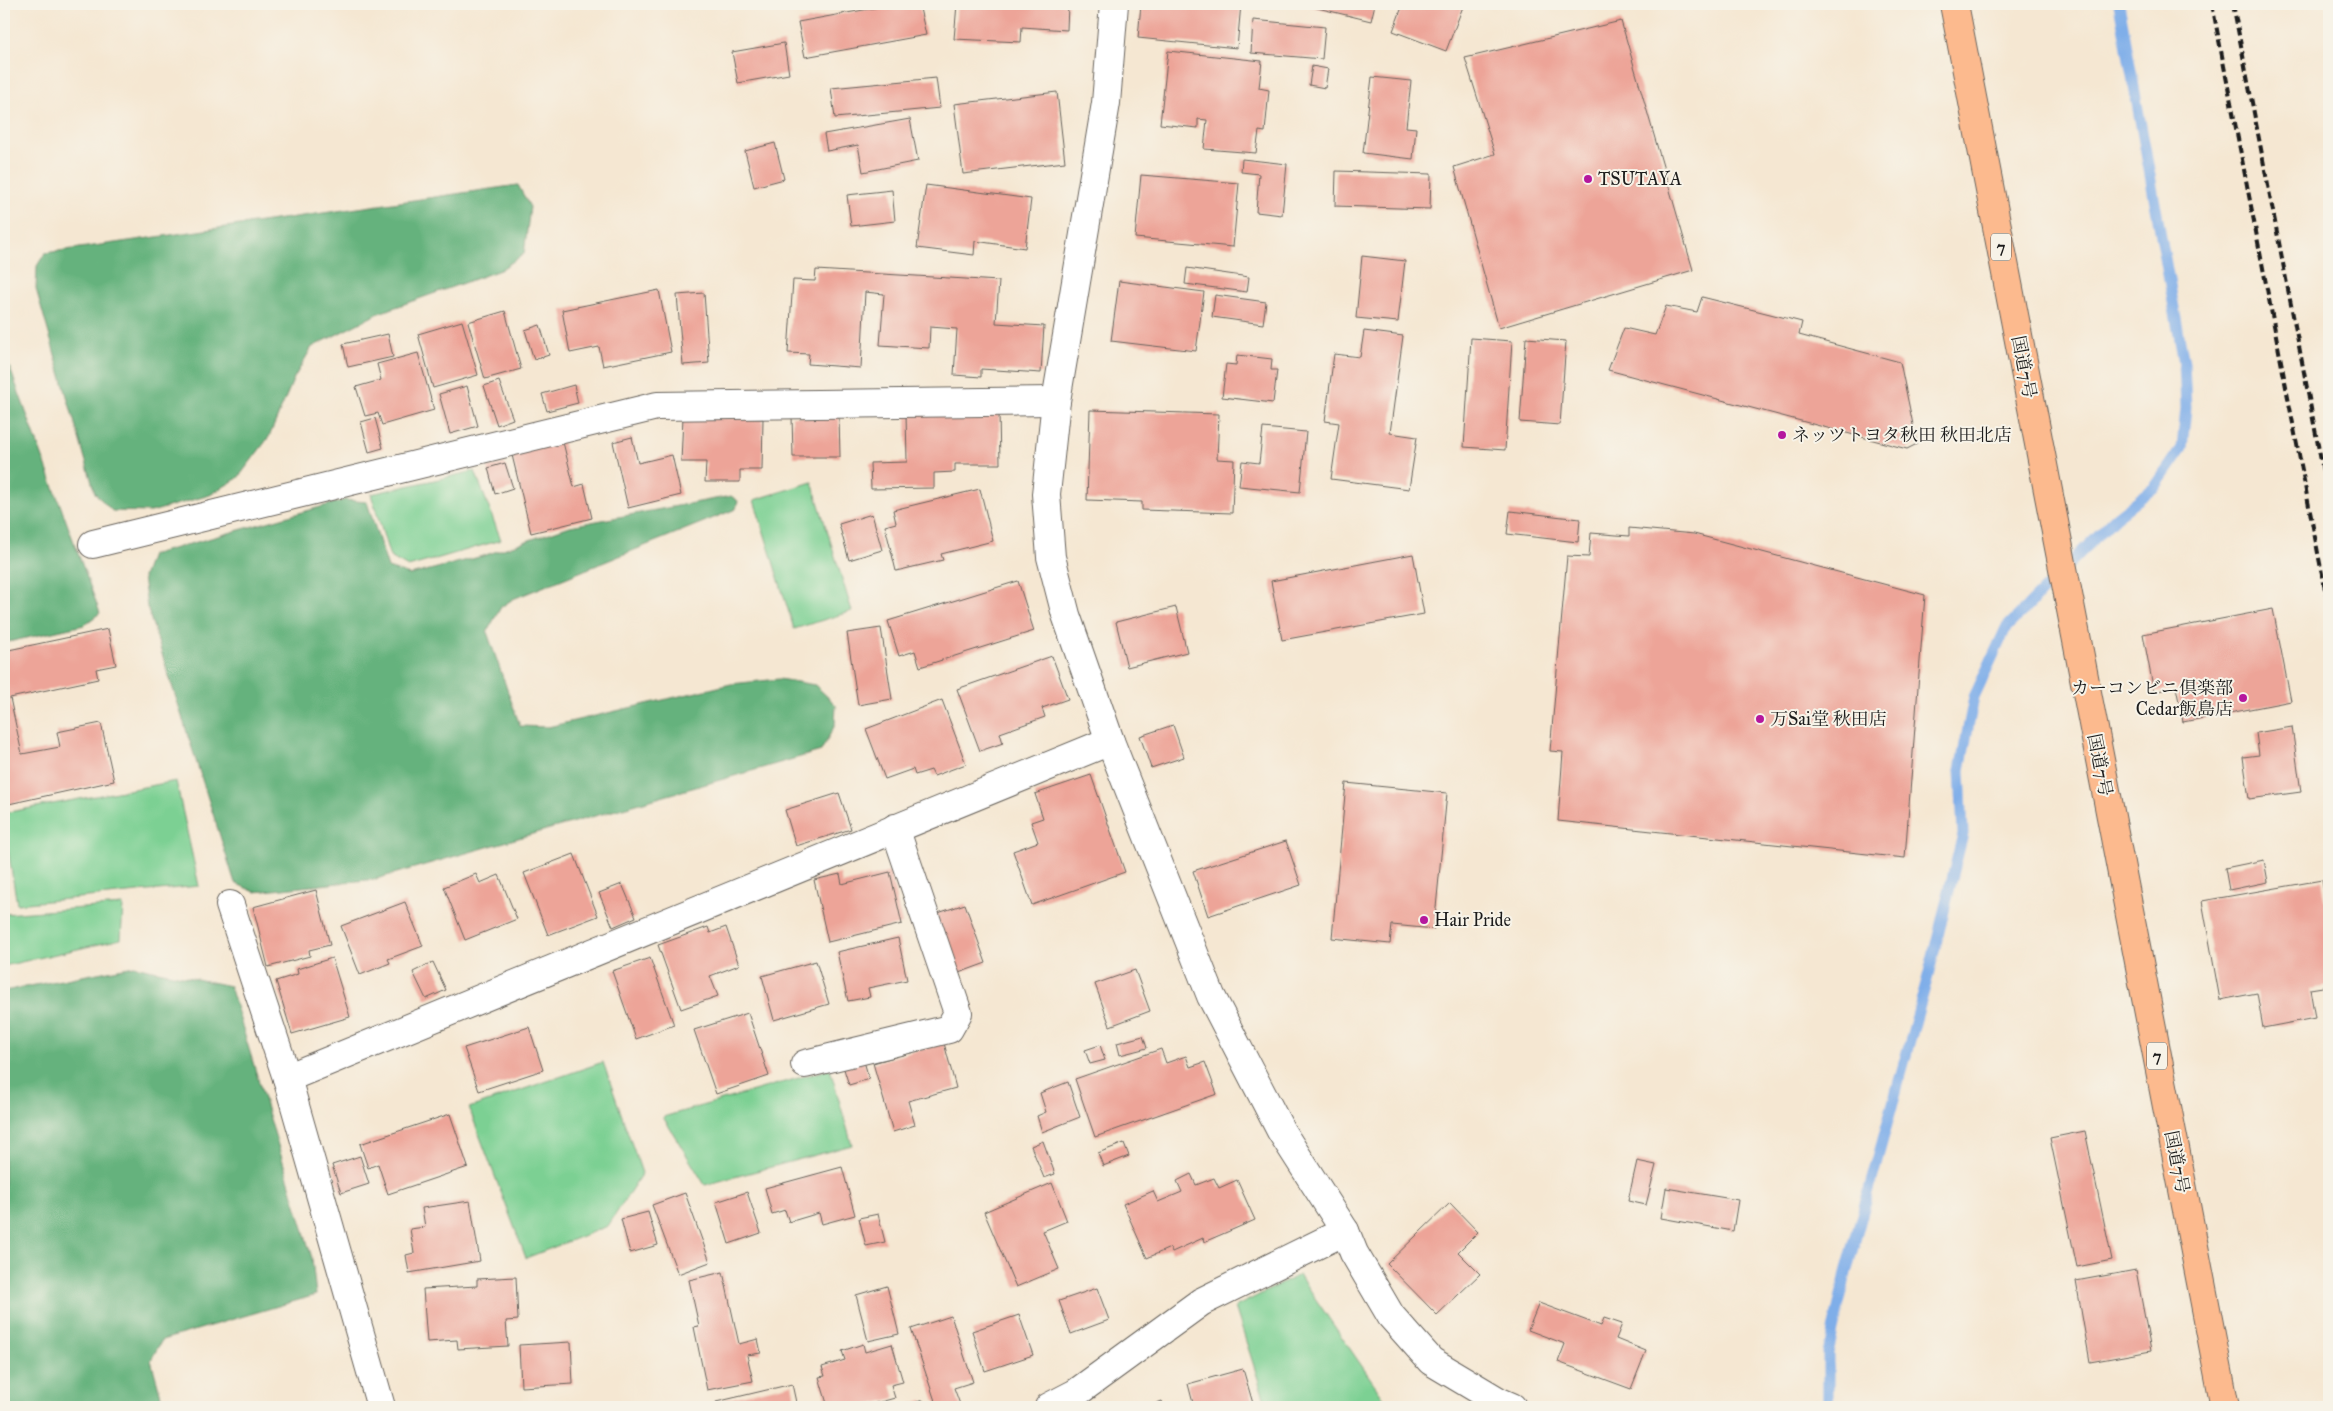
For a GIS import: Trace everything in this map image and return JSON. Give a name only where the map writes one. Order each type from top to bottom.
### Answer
[{"type":"highway","name":"国道7号","points":[[1954,4],[2225,1407]]},
{"type":"street","points":[[1114,4],[1106,103],[1056,401],[1046,494],[1051,557],[1066,615],[1110,740],[1211,996],[1282,1131],[1345,1232],[1354,1253],[1391,1316],[1431,1361],[1498,1401],[1512,1407]]},
{"type":"street","points":[[93,544],[657,406],[1056,401]]},
{"type":"street","points":[[287,1078],[1110,740]]},
{"type":"street","points":[[805,1064],[949,1029],[958,1013],[896,828]]},
{"type":"street","points":[[230,905],[287,1078],[381,1407]]},
{"type":"street","points":[[1049,1407],[1076,1392],[1201,1302],[1345,1232]]},
{"type":"green space","points":[[518,185],[530,207],[524,254],[500,270],[379,313],[312,347],[294,378],[269,437],[238,478],[210,495],[151,512],[112,511],[95,493],[36,289],[37,266],[45,253]]},
{"type":"green space","points":[[4,352],[100,613],[84,625],[4,643]]},
{"type":"green space","points":[[475,471],[501,540],[408,567],[390,557],[371,494]]},
{"type":"green space","points":[[812,482],[852,611],[794,629],[754,500]]},
{"type":"green space","points":[[731,496],[738,501],[736,509],[513,599],[501,607],[487,632],[520,726],[548,727],[731,684],[779,679],[815,685],[836,705],[835,725],[821,751],[376,879],[255,892],[235,883],[147,607],[143,577],[151,555],[345,500],[367,502],[388,568],[410,575],[483,556],[570,526]]},
{"type":"green space","points":[[176,781],[199,886],[17,904],[4,826],[4,813]]},
{"type":"green space","points":[[123,905],[121,939],[4,966],[4,914]]},
{"type":"green space","points":[[134,966],[230,986],[312,1258],[316,1295],[162,1340],[151,1360],[164,1407],[4,1407],[4,991]]},
{"type":"green space","points":[[603,1062],[642,1173],[608,1226],[526,1258],[469,1108]]},
{"type":"green space","points":[[830,1069],[852,1145],[705,1185],[663,1117]]},
{"type":"green space","points":[[1299,1275],[1388,1404],[1383,1407],[1267,1407],[1235,1307]]},
{"type":"building","points":[[896,4],[919,4],[926,35],[805,57],[798,22]]},
{"type":"building","points":[[957,4],[1068,4],[1067,30],[1022,27],[1021,42],[954,39]]},
{"type":"building","points":[[1141,4],[1241,4],[1237,48],[1138,38]]},
{"type":"building","points":[[1301,4],[1375,4],[1371,21]]},
{"type":"building","points":[[1392,4],[1464,4],[1446,51],[1393,31],[1402,7]]},
{"type":"building","points":[[1253,20],[1325,27],[1322,59],[1251,53]]},
{"type":"building","points":[[1621,21],[1693,270],[1499,328],[1454,167],[1495,154],[1465,58]]},
{"type":"building","points":[[784,43],[789,74],[738,83],[732,52]]},
{"type":"building","points":[[1168,51],[1262,61],[1259,88],[1269,90],[1265,132],[1259,131],[1256,153],[1204,149],[1207,120],[1198,119],[1198,128],[1160,124]]},
{"type":"building","points":[[1312,66],[1328,69],[1325,88],[1309,85]]},
{"type":"building","points":[[1372,77],[1411,81],[1406,127],[1416,128],[1413,159],[1363,153]]},
{"type":"building","points":[[936,78],[940,108],[835,118],[831,88]]},
{"type":"building","points":[[1057,92],[1065,162],[963,174],[954,104]]},
{"type":"building","points":[[910,119],[918,161],[863,172],[858,145],[827,151],[824,134]]},
{"type":"building","points":[[775,143],[784,179],[754,187],[745,151]]},
{"type":"building","points":[[1242,159],[1287,164],[1282,215],[1256,212],[1259,174],[1241,172]]},
{"type":"building","points":[[1336,171],[1431,174],[1430,209],[1335,206]]},
{"type":"building","points":[[1141,175],[1239,183],[1233,247],[1135,238]]},
{"type":"building","points":[[926,185],[1031,199],[1025,248],[975,241],[974,255],[917,248]]},
{"type":"building","points":[[892,190],[895,221],[851,226],[847,195]]},
{"type":"building","points":[[1362,256],[1405,261],[1398,322],[1356,318]]},
{"type":"building","points":[[1187,268],[1249,277],[1247,292],[1185,284]]},
{"type":"building","points":[[816,270],[999,281],[996,323],[1044,326],[1041,373],[981,369],[981,377],[954,375],[957,329],[930,327],[929,348],[880,345],[884,294],[865,292],[861,368],[808,364],[809,354],[788,353],[793,280],[815,281]]},
{"type":"building","points":[[1119,281],[1204,292],[1196,351],[1111,341]]},
{"type":"building","points":[[659,290],[671,352],[603,366],[599,347],[570,353],[562,310]]},
{"type":"building","points":[[704,293],[709,363],[683,365],[677,295]]},
{"type":"building","points":[[1215,295],[1266,302],[1263,324],[1212,317]]},
{"type":"building","points":[[1702,297],[1802,322],[1799,335],[1900,362],[1917,444],[1907,449],[1608,370],[1624,328],[1655,335],[1666,306],[1697,312]]},
{"type":"building","points":[[505,311],[521,369],[485,379],[468,322]]},
{"type":"building","points":[[462,321],[478,375],[433,388],[418,334]]},
{"type":"building","points":[[540,325],[549,355],[534,360],[525,330]]},
{"type":"building","points":[[1364,331],[1403,336],[1390,433],[1417,437],[1409,489],[1331,479],[1339,423],[1325,421],[1334,354],[1360,357]]},
{"type":"building","points":[[388,334],[393,357],[348,367],[343,344]]},
{"type":"building","points":[[1471,338],[1512,341],[1505,450],[1464,447]]},
{"type":"building","points":[[1526,338],[1566,341],[1560,425],[1520,422]]},
{"type":"building","points":[[418,353],[434,410],[382,425],[378,413],[365,416],[356,387],[381,380],[377,364]]},
{"type":"building","points":[[1237,355],[1272,359],[1271,370],[1277,370],[1273,403],[1222,397],[1226,364],[1236,365]]},
{"type":"building","points":[[499,381],[513,419],[497,425],[484,386]]},
{"type":"building","points":[[574,385],[578,403],[547,411],[542,394]]},
{"type":"building","points":[[467,386],[478,426],[450,434],[439,394]]},
{"type":"building","points":[[1090,410],[1219,414],[1217,459],[1234,460],[1232,513],[1142,510],[1142,502],[1087,500]]},
{"type":"building","points":[[999,412],[1000,464],[955,464],[955,472],[934,473],[934,488],[871,489],[870,463],[907,462],[906,413]]},
{"type":"building","points":[[792,416],[839,416],[840,457],[793,457]]},
{"type":"building","points":[[683,417],[763,419],[762,470],[740,470],[740,482],[705,482],[706,462],[681,462]]},
{"type":"building","points":[[375,418],[383,448],[369,452],[361,422]]},
{"type":"building","points":[[1263,428],[1306,432],[1300,492],[1239,486],[1242,461],[1259,463]]},
{"type":"building","points":[[632,437],[638,463],[672,455],[681,495],[628,508],[613,442]]},
{"type":"building","points":[[562,438],[574,487],[584,484],[592,518],[531,533],[511,451]]},
{"type":"building","points":[[505,463],[513,488],[495,494],[488,468]]},
{"type":"building","points":[[980,489],[993,541],[941,554],[943,560],[896,571],[885,526],[896,523],[893,510]]},
{"type":"building","points":[[1510,511],[1580,519],[1578,542],[1507,534]]},
{"type":"building","points":[[872,514],[882,550],[849,560],[839,524]]},
{"type":"building","points":[[1629,528],[1694,534],[1925,595],[1905,858],[1558,821],[1563,752],[1550,751],[1567,556],[1589,557],[1591,533],[1629,536]]},
{"type":"building","points":[[1413,554],[1424,614],[1282,640],[1271,581]]},
{"type":"building","points":[[1018,581],[1034,631],[920,667],[915,651],[899,656],[888,621]]},
{"type":"building","points":[[1176,607],[1187,652],[1127,667],[1116,622]]},
{"type":"building","points":[[2273,609],[2291,701],[2183,722],[2176,687],[2154,692],[2143,634]]},
{"type":"building","points":[[881,628],[892,699],[858,705],[847,633]]},
{"type":"building","points":[[108,629],[116,665],[96,669],[98,679],[10,698],[22,754],[60,747],[57,732],[101,723],[114,781],[4,805],[4,651]]},
{"type":"building","points":[[1052,656],[1068,699],[1042,708],[1045,717],[1000,733],[1003,743],[980,751],[957,689]]},
{"type":"building","points":[[942,700],[966,764],[934,776],[931,770],[915,775],[913,769],[885,779],[866,729]]},
{"type":"building","points":[[1173,725],[1184,757],[1151,768],[1140,736]]},
{"type":"building","points":[[2292,727],[2301,792],[2249,799],[2243,757],[2259,755],[2256,733]]},
{"type":"building","points":[[1091,775],[1125,872],[1032,905],[1013,851],[1038,842],[1031,822],[1043,818],[1035,794]]},
{"type":"building","points":[[1346,783],[1447,793],[1434,929],[1392,925],[1390,944],[1332,938]]},
{"type":"building","points":[[839,793],[851,829],[796,846],[785,810]]},
{"type":"building","points":[[1286,841],[1301,885],[1208,916],[1193,871]]},
{"type":"building","points":[[574,854],[598,916],[548,935],[524,873]]},
{"type":"building","points":[[2264,860],[2268,882],[2229,890],[2225,868]]},
{"type":"building","points":[[890,872],[902,924],[828,942],[814,880],[840,874],[842,884]]},
{"type":"building","points":[[476,874],[480,883],[499,875],[517,919],[465,940],[444,887]]},
{"type":"building","points":[[2322,880],[2329,922],[2329,986],[2310,989],[2315,1018],[2263,1028],[2257,993],[2220,1000],[2202,901]]},
{"type":"building","points":[[622,884],[636,917],[613,927],[599,893]]},
{"type":"building","points":[[316,890],[330,945],[309,950],[310,956],[268,967],[253,907]]},
{"type":"building","points":[[405,902],[423,946],[388,959],[390,963],[360,975],[341,926]]},
{"type":"building","points":[[965,904],[986,963],[956,974],[935,914]]},
{"type":"building","points":[[708,927],[710,933],[726,927],[739,965],[710,976],[718,996],[681,1009],[658,945]]},
{"type":"building","points":[[898,938],[907,980],[868,988],[870,997],[848,1001],[837,952]]},
{"type":"building","points":[[332,958],[350,1017],[292,1034],[276,981],[298,974],[297,969]]},
{"type":"building","points":[[650,958],[674,1025],[636,1039],[612,971]]},
{"type":"building","points":[[816,961],[829,1004],[774,1020],[762,976]]},
{"type":"building","points":[[433,962],[446,990],[426,999],[413,972]]},
{"type":"building","points":[[1135,970],[1150,1011],[1110,1026],[1095,984]]},
{"type":"building","points":[[748,1013],[769,1076],[716,1094],[694,1030]]},
{"type":"building","points":[[529,1027],[543,1070],[479,1091],[464,1048]]},
{"type":"building","points":[[1143,1036],[1147,1048],[1120,1055],[1117,1043]]},
{"type":"building","points":[[944,1043],[956,1088],[908,1101],[915,1125],[893,1132],[873,1063]]},
{"type":"building","points":[[1100,1045],[1105,1060],[1090,1064],[1085,1050]]},
{"type":"building","points":[[1161,1049],[1166,1063],[1186,1056],[1190,1067],[1205,1062],[1217,1094],[1095,1137],[1075,1079]]},
{"type":"building","points":[[864,1061],[869,1079],[849,1085],[843,1066]]},
{"type":"building","points":[[1068,1082],[1080,1117],[1042,1132],[1037,1116],[1046,1112],[1040,1093]]},
{"type":"building","points":[[450,1114],[468,1167],[388,1194],[378,1164],[368,1168],[360,1144]]},
{"type":"building","points":[[2085,1131],[2112,1260],[2077,1267],[2050,1138]]},
{"type":"building","points":[[1043,1141],[1055,1174],[1044,1178],[1031,1146]]},
{"type":"building","points":[[1124,1143],[1129,1156],[1103,1166],[1098,1153]]},
{"type":"building","points":[[360,1156],[369,1184],[341,1193],[332,1165]]},
{"type":"building","points":[[1637,1161],[1656,1165],[1646,1205],[1628,1201]]},
{"type":"building","points":[[842,1167],[855,1215],[822,1224],[819,1213],[789,1222],[785,1210],[772,1214],[765,1188]]},
{"type":"building","points":[[1191,1174],[1196,1185],[1214,1178],[1219,1188],[1237,1180],[1255,1220],[1204,1242],[1203,1238],[1172,1252],[1170,1248],[1147,1258],[1123,1204],[1153,1191],[1158,1202],[1182,1192],[1177,1181]]},
{"type":"building","points":[[1052,1183],[1067,1221],[1043,1231],[1059,1269],[1016,1287],[984,1212]]},
{"type":"building","points":[[1666,1188],[1738,1200],[1733,1231],[1661,1218]]},
{"type":"building","points":[[747,1192],[761,1233],[729,1244],[716,1202]]},
{"type":"building","points":[[685,1193],[710,1262],[678,1274],[652,1205]]},
{"type":"building","points":[[470,1201],[480,1261],[409,1273],[406,1255],[414,1253],[410,1229],[425,1227],[422,1208]]},
{"type":"building","points":[[1450,1203],[1478,1232],[1458,1252],[1480,1274],[1437,1315],[1387,1264]]},
{"type":"building","points":[[648,1212],[658,1245],[630,1253],[621,1219]]},
{"type":"building","points":[[878,1214],[885,1242],[866,1246],[859,1218]]},
{"type":"building","points":[[2136,1270],[2151,1351],[2090,1362],[2076,1281]]},
{"type":"building","points":[[723,1272],[739,1344],[758,1339],[761,1353],[747,1355],[753,1381],[707,1390],[694,1327],[699,1326],[689,1280]]},
{"type":"building","points":[[516,1277],[518,1320],[506,1321],[508,1346],[458,1349],[457,1340],[427,1342],[423,1289],[477,1286],[477,1279]]},
{"type":"building","points":[[887,1286],[899,1334],[868,1341],[856,1295]]},
{"type":"building","points":[[1097,1288],[1109,1320],[1071,1334],[1059,1301]]},
{"type":"building","points":[[1539,1303],[1601,1326],[1604,1318],[1622,1324],[1616,1339],[1646,1351],[1631,1389],[1558,1362],[1565,1344],[1528,1330]]},
{"type":"building","points":[[1019,1315],[1033,1355],[985,1371],[972,1331]]},
{"type":"building","points":[[951,1316],[973,1382],[954,1388],[961,1407],[937,1407],[911,1329]]},
{"type":"building","points":[[571,1342],[573,1384],[521,1387],[519,1345]]},
{"type":"building","points":[[863,1344],[865,1352],[892,1344],[903,1382],[891,1385],[895,1398],[869,1405],[870,1407],[828,1407],[819,1377],[825,1376],[822,1367],[845,1360],[842,1351]]},
{"type":"building","points":[[1243,1369],[1254,1407],[1194,1407],[1188,1384]]},
{"type":"building","points":[[792,1384],[797,1407],[717,1407],[716,1402]]},
{"type":"building","points":[[923,1400],[925,1407],[902,1407]]},
{"type":"building","points":[[1162,1401],[1164,1407],[1146,1407]]},
{"type":"waterway","points":[[1828,1407],[1828,1353],[1846,1273],[1928,976],[1963,834],[1960,770],[1974,697],[2006,628],[2115,518],[2155,487],[2182,448],[2186,408],[2184,363],[2119,4]]},
{"type":"railway","points":[[2212,4],[2329,610]]},
{"type":"railway","points":[[2233,4],[2329,502]]},
{"type":"place","name":"TSUTAYA","points":[[1588,179]]},
{"type":"place","name":"ネッツトヨタ秋田 秋田北店","points":[[1782,435]]},
{"type":"place","name":"カーコンビニ倶楽部 Cedar飯島店","points":[[2243,698]]},
{"type":"place","name":"万Sai堂 秋田店","points":[[1760,719]]},
{"type":"place","name":"Hair Pride","points":[[1424,920]]}]
